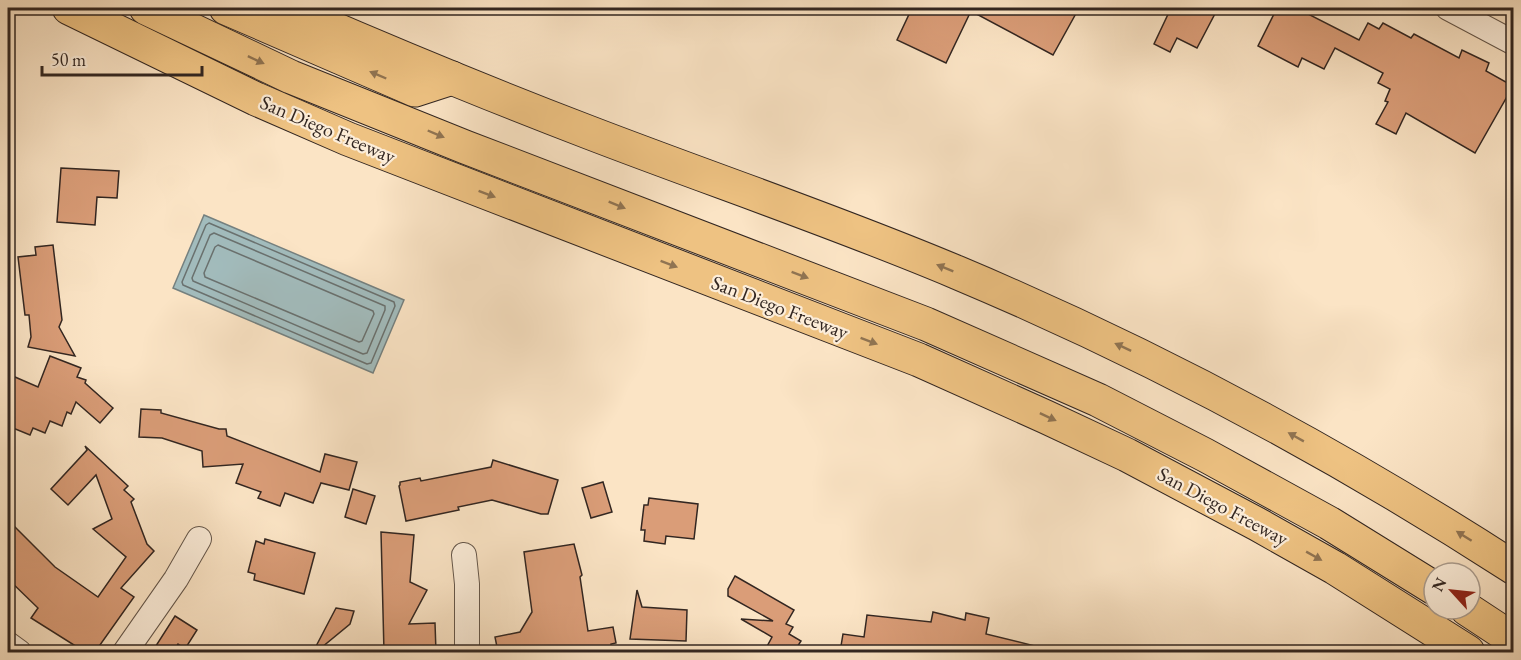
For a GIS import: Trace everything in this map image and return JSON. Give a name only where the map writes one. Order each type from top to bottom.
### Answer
[{"type":"highway","name":"San Diego Freeway","points":[[69,8],[256,99],[348,139],[919,360],[1046,417],[1127,455],[1277,535],[1345,574],[1468,652]]},
{"type":"highway","points":[[146,8],[291,76],[465,147],[926,324],[1089,396],[1205,454],[1329,523],[1422,581]]},
{"type":"highway","points":[[226,8],[415,90],[452,78]]},
{"type":"highway","points":[[286,8],[587,132],[954,272],[1106,339],[1262,417],[1391,490],[1514,568]]},
{"type":"highway","points":[[1482,619],[1514,640]]},
{"type":"street","points":[[1448,8],[1514,43]]},
{"type":"street","points":[[125,652],[176,579],[199,539]]},
{"type":"street","points":[[464,555],[467,584],[467,652]]},
{"type":"street","points":[[8,644],[19,652]]},
{"type":"water","points":[[204,215],[404,300],[373,373],[173,288]]},
{"type":"building","points":[[912,8],[1079,8],[1053,55],[971,11],[946,63],[897,40]]},
{"type":"building","points":[[1171,8],[1218,8],[1197,48],[1177,38],[1170,52],[1154,44]]},
{"type":"building","points":[[1277,8],[1306,8],[1304,12],[1359,40],[1368,23],[1379,29],[1383,23],[1411,38],[1414,34],[1459,58],[1462,50],[1489,63],[1486,71],[1513,86],[1475,153],[1406,113],[1396,134],[1376,124],[1388,102],[1385,101],[1390,89],[1378,83],[1383,73],[1335,48],[1324,69],[1302,58],[1298,67],[1258,46]]},
{"type":"building","points":[[61,168],[119,171],[117,198],[97,197],[95,225],[57,222]]},
{"type":"building","points":[[53,245],[62,320],[59,327],[75,356],[28,347],[31,337],[29,315],[25,315],[18,257],[36,255],[35,247]]},
{"type":"building","points":[[50,356],[81,368],[77,377],[86,380],[85,383],[113,408],[100,423],[76,402],[71,414],[67,412],[62,426],[50,421],[45,433],[33,428],[30,435],[8,426],[8,374],[38,387]]},
{"type":"building","points":[[141,409],[161,410],[161,413],[226,429],[227,436],[320,472],[325,454],[357,462],[349,490],[321,483],[313,503],[285,493],[280,506],[258,498],[261,492],[236,483],[243,464],[203,467],[202,451],[162,438],[139,437]]},
{"type":"building","points":[[85,446],[128,486],[124,490],[134,499],[131,502],[147,544],[154,551],[121,588],[134,597],[95,652],[85,652],[31,618],[38,608],[8,579],[8,520],[55,567],[98,597],[126,557],[93,529],[112,519],[96,475],[68,505],[51,489],[87,450]]},
{"type":"building","points":[[493,460],[558,480],[548,514],[492,500],[458,507],[459,510],[406,521],[400,482],[420,478],[421,481],[491,467]]},
{"type":"building","points":[[603,482],[612,512],[591,518],[582,488]]},
{"type":"building","points":[[353,489],[375,496],[366,524],[345,517]]},
{"type":"building","points":[[649,498],[698,504],[694,539],[666,536],[665,544],[644,541],[645,530],[641,530],[644,505],[648,505]]},
{"type":"building","points":[[381,532],[414,535],[410,582],[427,590],[409,624],[435,623],[436,652],[384,652]]},
{"type":"building","points":[[265,539],[315,553],[304,594],[254,580],[255,574],[248,572],[256,541],[264,544]]},
{"type":"building","points":[[574,544],[582,575],[580,577],[588,631],[613,627],[616,643],[611,644],[611,652],[498,652],[495,637],[520,632],[532,612],[524,552]]},
{"type":"building","points":[[735,576],[794,610],[786,624],[793,627],[789,634],[801,641],[794,652],[764,652],[772,637],[741,619],[773,621],[728,596],[728,589]]},
{"type":"building","points":[[637,590],[642,607],[687,610],[686,641],[630,639]]},
{"type":"building","points":[[336,608],[354,611],[350,624],[316,652],[313,652]]},
{"type":"building","points":[[933,612],[965,620],[966,613],[989,618],[986,634],[1035,646],[1034,652],[840,652],[843,634],[864,637],[867,615],[931,622]]},
{"type":"building","points":[[175,616],[197,630],[185,649],[178,644],[173,652],[152,652]]}]
